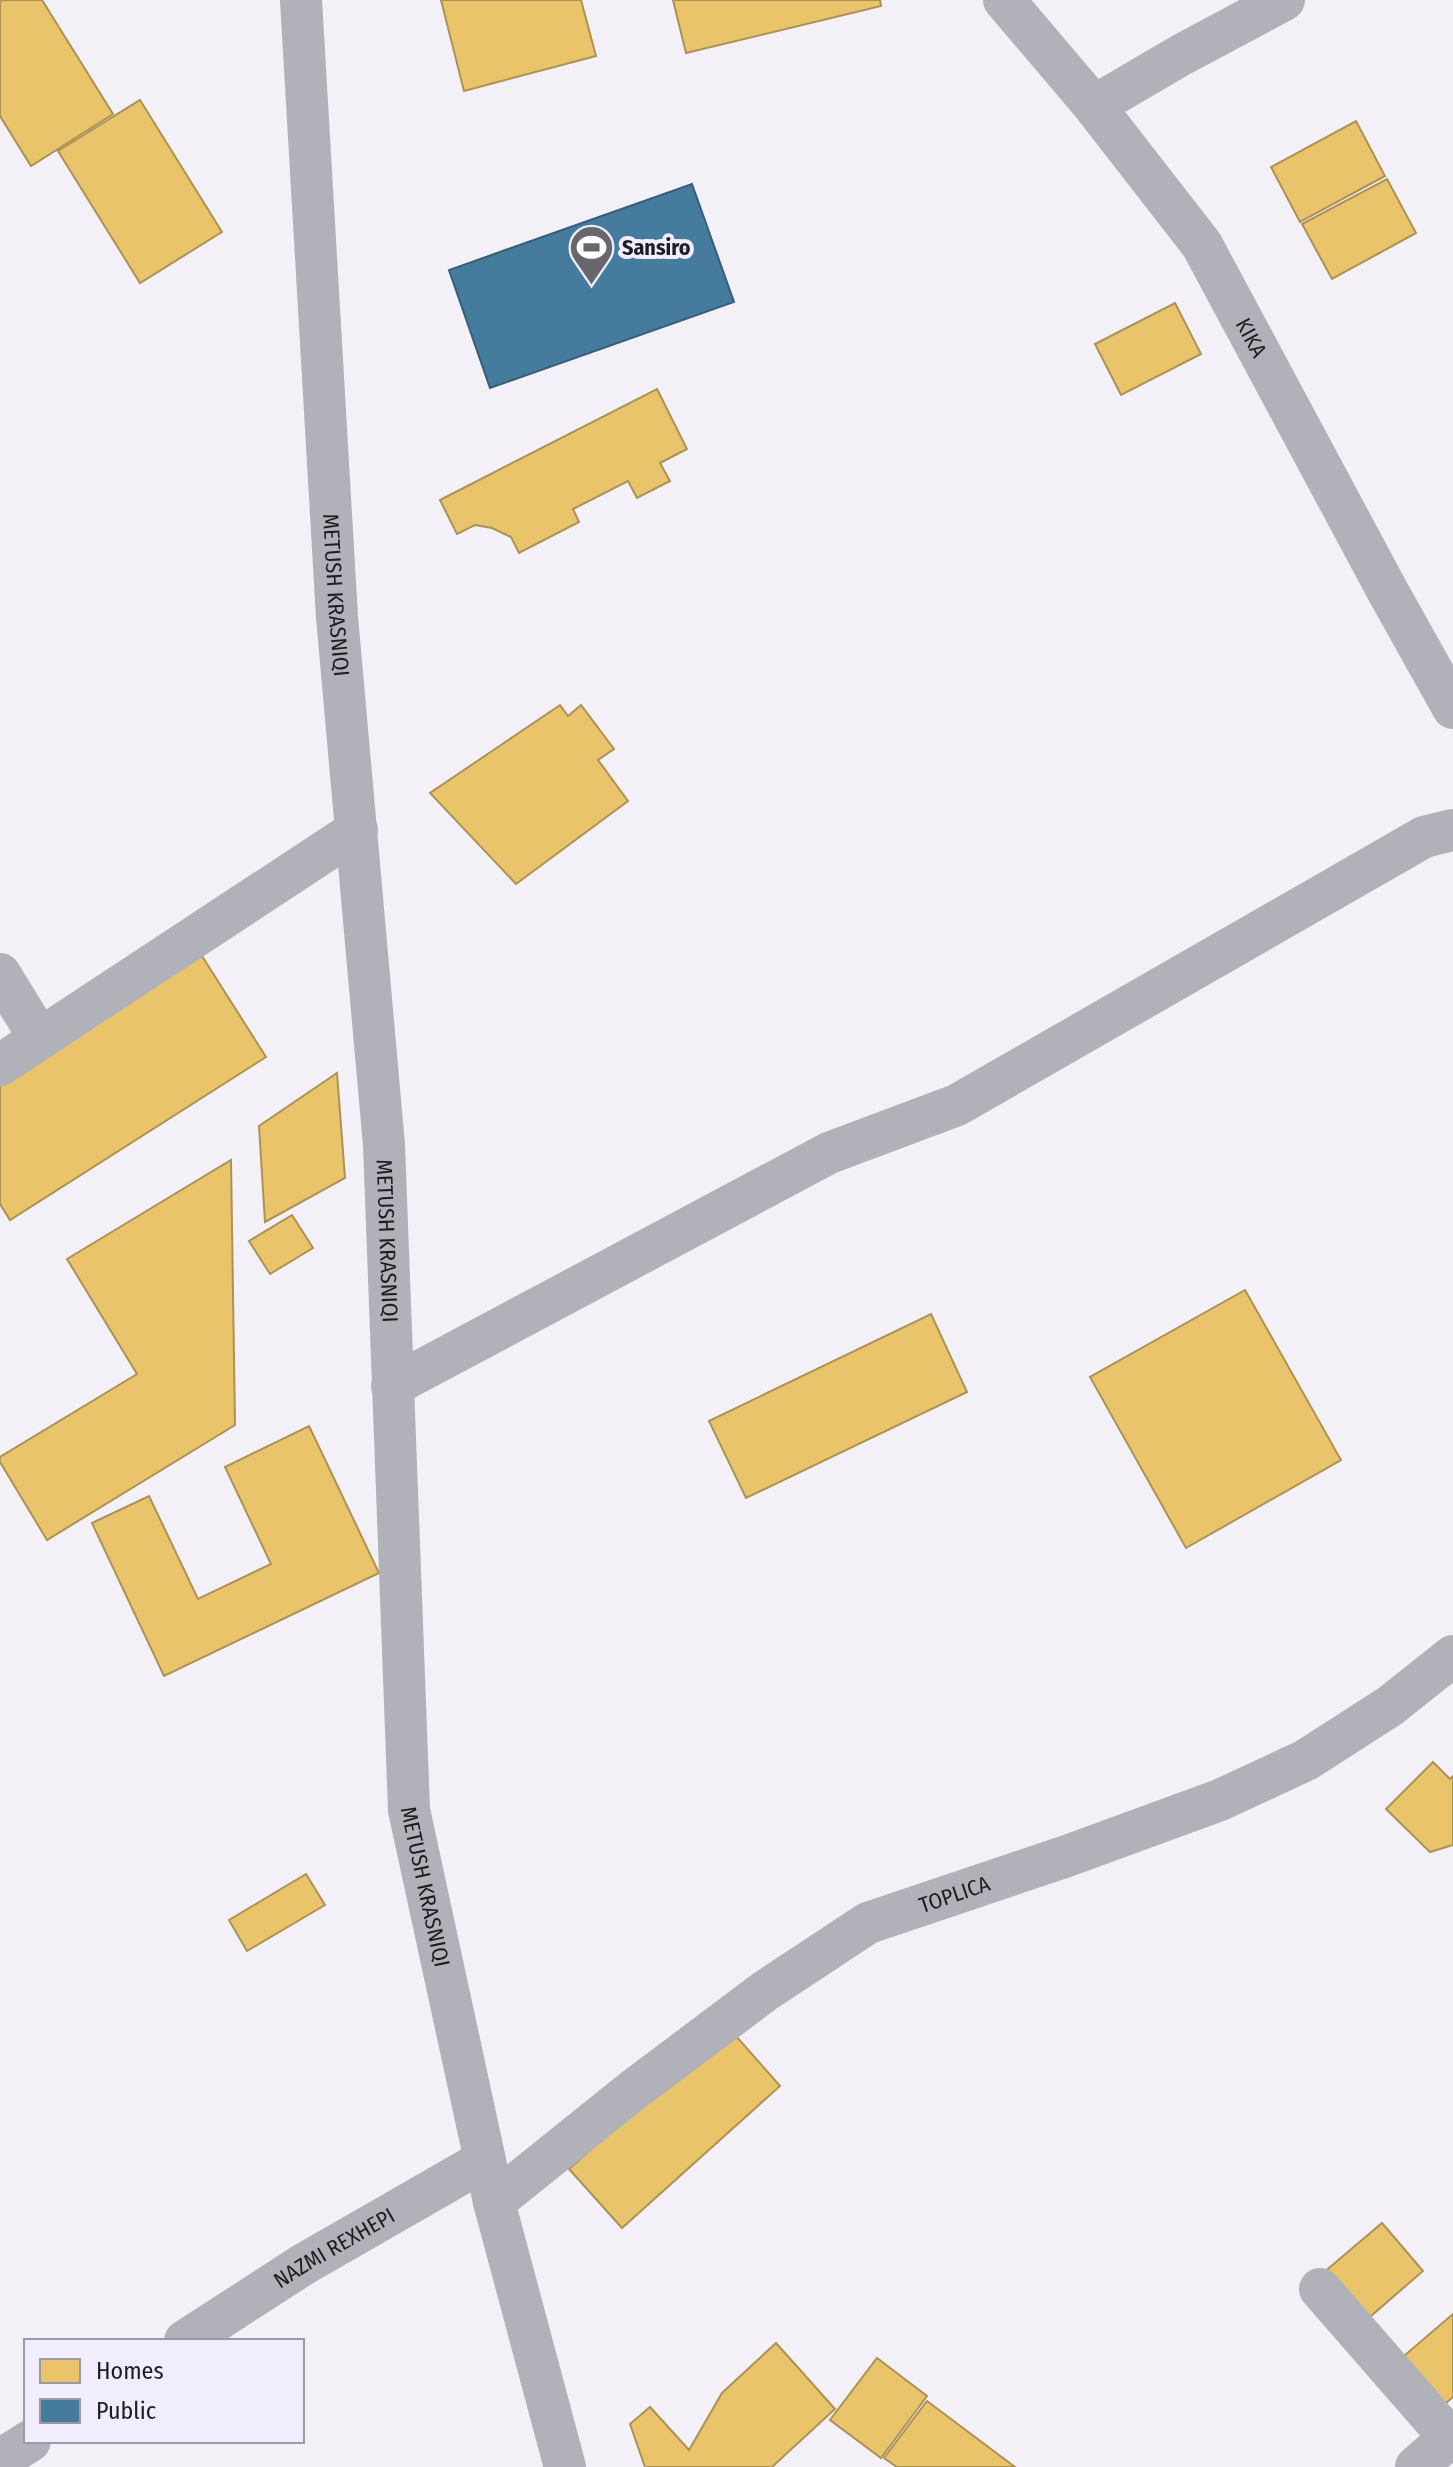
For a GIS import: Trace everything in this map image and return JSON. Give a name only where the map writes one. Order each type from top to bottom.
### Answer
[{"type":"street","name":"METUSH KRASNIQI","points":[[301,0],[337,617],[384,1145],[409,1810],[494,2202],[565,2467]]},
{"type":"street","name":"KIKA","points":[[1004,0],[1094,106],[1202,245],[1453,708]]},
{"type":"street","points":[[1094,106],[1284,0]]},
{"type":"street","points":[[0,1065],[357,830]]},
{"type":"street","points":[[392,1386],[829,1153],[957,1105],[1424,837],[1453,830]]},
{"type":"street","points":[[0,974],[40,1039]]},
{"type":"street","name":"TOPLICA","points":[[494,2202],[632,2091],[765,1991],[868,1923],[1220,1800],[1306,1760],[1390,1706],[1453,1656]]},
{"type":"street","name":"NAZMI REXHEPI","points":[[188,2339],[304,2264],[485,2160]]},
{"type":"street","points":[[1320,2289],[1451,2436],[1416,2467]]},
{"type":"street","points":[[0,2460],[27,2443]]},
{"type":"building: Homes","points":[[2,0],[42,0],[113,114],[31,166],[0,116]]},
{"type":"building: Homes","points":[[441,0],[581,0],[596,56],[464,91]]},
{"type":"building: Homes","points":[[673,0],[880,0],[881,6],[686,53]]},
{"type":"building: Homes","points":[[140,100],[222,232],[140,283],[58,151]]},
{"type":"building: Homes","points":[[1356,121],[1385,176],[1300,222],[1271,167]]},
{"type":"building: Homes","points":[[1387,179],[1416,233],[1332,279],[1302,224]]},
{"type":"building: Homes","points":[[1175,303],[1201,354],[1121,395],[1095,344]]},
{"type":"building: Homes","points":[[657,389],[687,449],[660,463],[670,481],[637,498],[628,481],[573,509],[579,522],[519,553],[511,537],[492,528],[475,525],[457,534],[440,500]]},
{"type":"building: Homes","points":[[560,705],[568,716],[581,705],[614,749],[598,760],[628,801],[516,884],[430,793]]},
{"type":"building: Homes","points":[[202,956],[266,1057],[10,1220],[0,1204],[0,1084]]},
{"type":"building: Homes","points":[[337,1073],[345,1178],[265,1222],[259,1126]]},
{"type":"building: Homes","points":[[231,1160],[235,1425],[47,1540],[0,1462],[0,1457],[137,1374],[67,1259]]},
{"type":"building: Homes","points":[[292,1215],[313,1248],[270,1274],[249,1241]]},
{"type":"building: Homes","points":[[1245,1290],[1341,1460],[1186,1548],[1090,1377]]},
{"type":"building: Homes","points":[[931,1314],[967,1392],[746,1498],[709,1421]]},
{"type":"building: Homes","points":[[309,1426],[379,1573],[164,1676],[92,1523],[149,1496],[198,1599],[271,1564],[225,1467]]},
{"type":"building: Homes","points":[[1433,1762],[1450,1779],[1453,1776],[1453,1845],[1430,1852],[1386,1809]]},
{"type":"building: Homes","points":[[306,1874],[325,1905],[247,1951],[229,1920]]},
{"type":"building: Homes","points":[[728,2027],[780,2086],[622,2228],[569,2169]]},
{"type":"building: Homes","points":[[1382,2223],[1423,2271],[1364,2322],[1323,2273]]},
{"type":"building: Homes","points":[[1453,2314],[1453,2397],[1439,2409],[1398,2361]]},
{"type":"building: Homes","points":[[776,2343],[835,2409],[772,2467],[645,2467],[630,2424],[650,2407],[689,2450],[722,2393]]},
{"type":"building: Homes","points":[[877,2358],[927,2396],[881,2458],[830,2420]]},
{"type":"building: Homes","points":[[927,2401],[1015,2467],[897,2467],[884,2458]]},
{"type":"building: Public","name":"Sansiro","points":[[692,184],[734,302],[490,388],[449,270]]},
{"type":"place","name":"Sansiro","points":[[591,286]]}]
